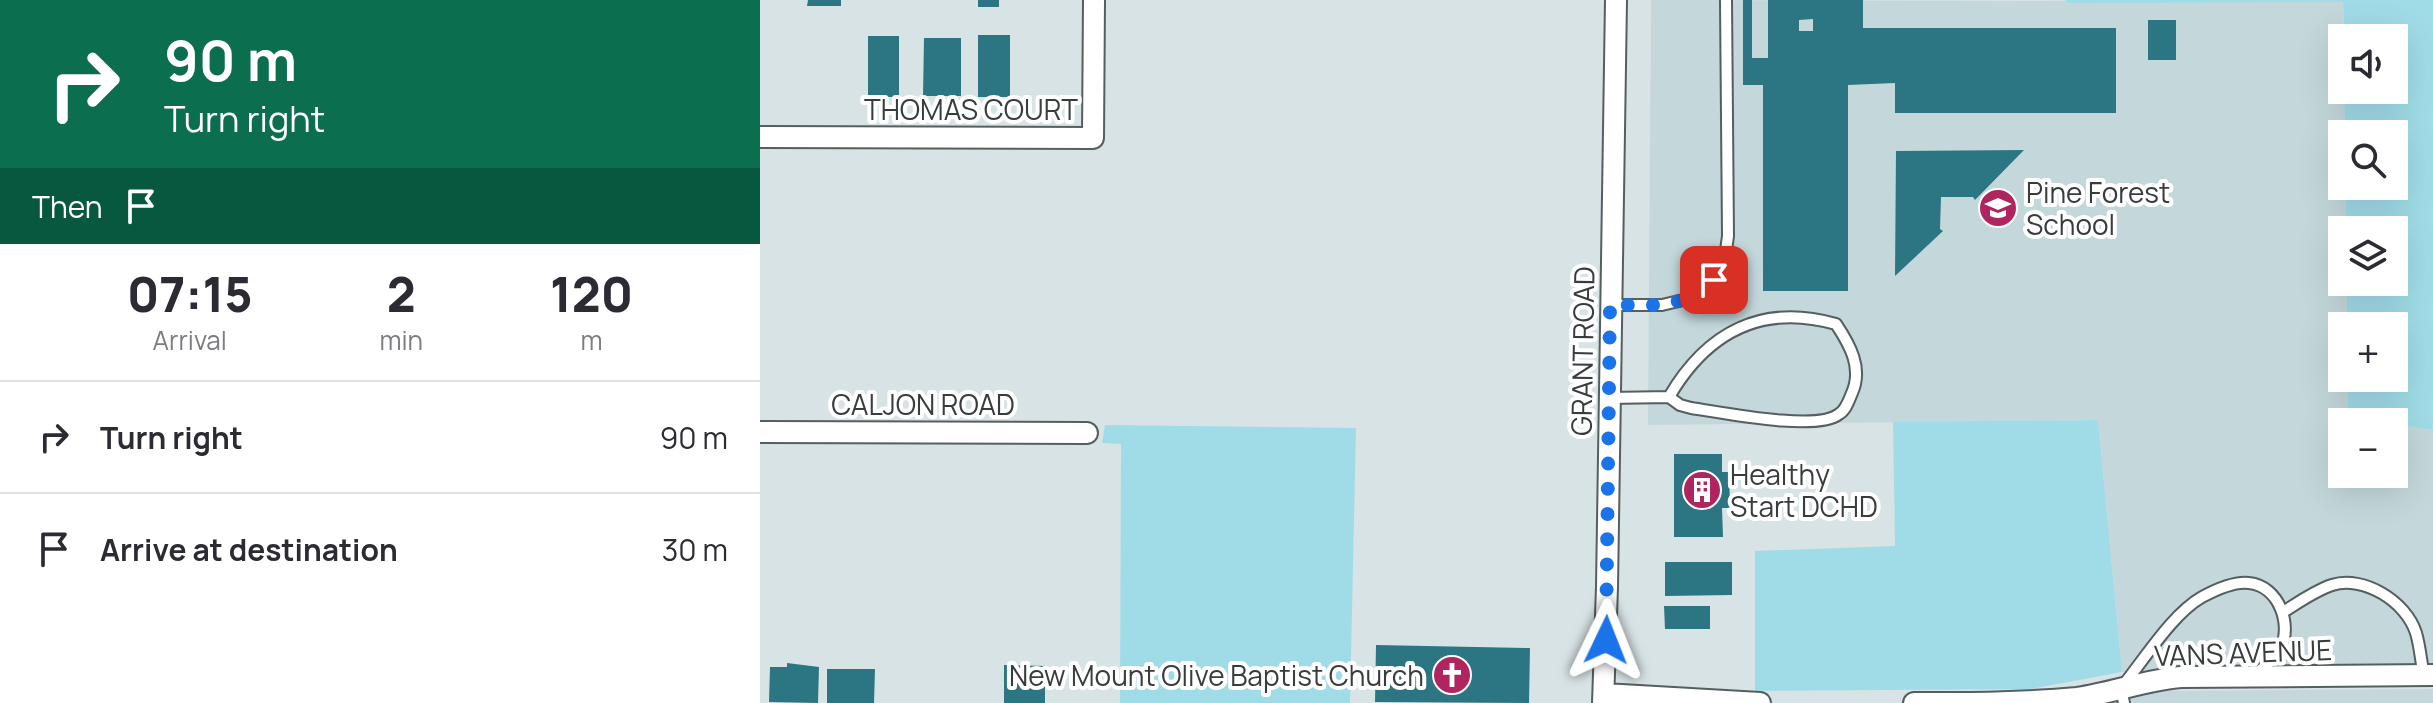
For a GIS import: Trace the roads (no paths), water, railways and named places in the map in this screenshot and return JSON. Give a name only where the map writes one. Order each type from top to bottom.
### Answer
[{"type":"street","name":"THOMAS COURT","points":[[760,137],[1093,138],[1094,0]]},
{"type":"street","name":"GRANT ROAD","points":[[1603,699],[1616,0]]},
{"type":"street","name":"CALJON ROAD","points":[[760,432],[1087,433]]},
{"type":"street","name":"VANS AVENUE","points":[[1914,703],[2019,702],[2123,696],[2158,679],[2428,676]]},
{"type":"street","points":[[1603,699],[1760,703]]},
{"type":"lane","points":[[1610,305],[1662,305],[1704,295],[1724,265],[1728,236],[1726,0]]},
{"type":"lane","points":[[1609,398],[1669,397],[1691,408],[1773,420],[1827,419],[1839,415],[1848,403],[1856,383],[1856,362],[1836,324],[1814,318],[1773,316],[1731,332],[1696,360],[1669,397]]},
{"type":"lane","points":[[2283,612],[2330,585],[2348,581],[2369,587],[2404,612],[2416,631],[2428,676]]},
{"type":"lane","points":[[2123,696],[2181,614],[2200,598],[2224,587],[2250,583],[2272,593],[2283,612],[2286,631],[2279,652],[2253,677]]},
{"type":"place","name":"Pine Forest School","points":[[1998,208]]},
{"type":"place","name":"Healthy Start DCHD","points":[[1702,490]]},
{"type":"place","name":"New Mount Olive Baptist Church","points":[[1452,675]]}]
